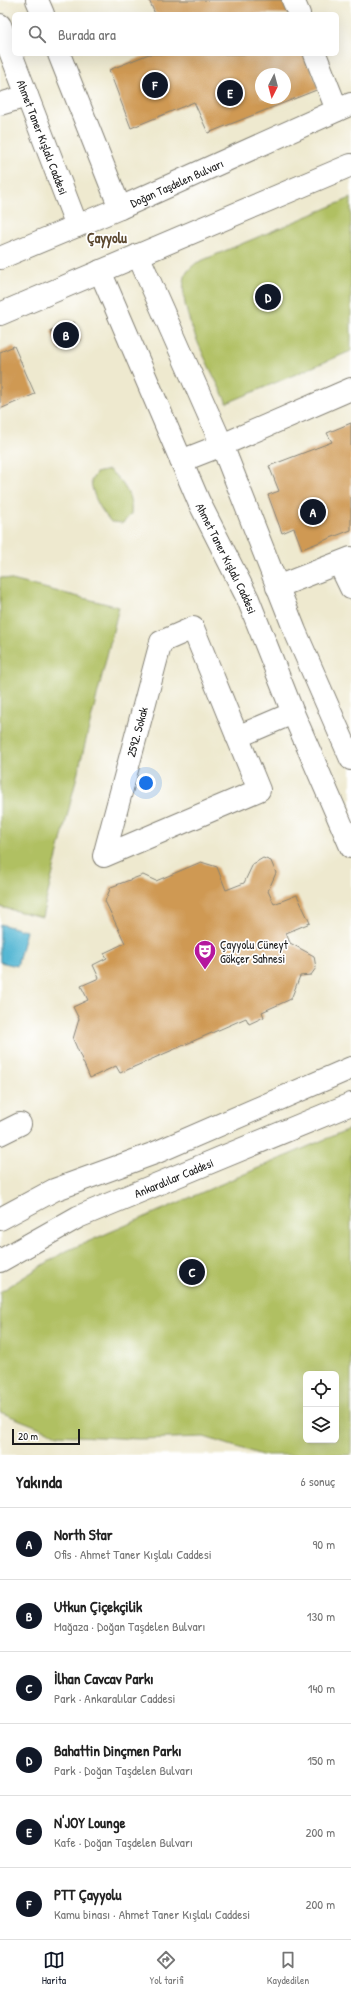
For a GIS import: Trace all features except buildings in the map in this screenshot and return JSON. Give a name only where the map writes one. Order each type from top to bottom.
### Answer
[{"type":"street","points":[[37,0],[42,12]]},
{"type":"street","points":[[293,0],[298,12]]},
{"type":"street","name":"Ahmet Taner Kışlalı Caddesi","points":[[0,25],[77,226]]},
{"type":"street","points":[[60,56],[120,208]]},
{"type":"street","points":[[316,56],[344,107]]},
{"type":"street","points":[[0,104],[27,96]]},
{"type":"street","name":"Doğan Taşdelen Bulvarı","points":[[0,258],[120,208],[344,107]]},
{"type":"street","points":[[0,314],[351,165]]},
{"type":"street","points":[[138,255],[222,445],[277,587],[351,759]]},
{"type":"street","name":"Ahmet Taner Kışlalı Caddesi","points":[[100,271],[199,502],[248,600],[293,713],[351,847]]},
{"type":"street","points":[[181,461],[222,445],[351,389]]},
{"type":"street","points":[[248,600],[345,560],[351,588]]},
{"type":"street","name":"2592. Sokak","points":[[193,628],[238,737],[259,790],[104,856],[161,642],[193,628]]},
{"type":"street","points":[[238,737],[293,713]]},
{"type":"street","points":[[0,1219],[54,1190],[155,1153],[351,1068]]},
{"type":"street","name":"Ankaralılar Caddesi","points":[[0,1260],[78,1217],[351,1104]]},
{"type":"street","points":[[0,1134],[20,1124]]},
{"type":"green space","points":[[351,198],[351,351],[227,403],[197,340],[185,306],[183,290],[185,277],[189,269],[196,263]]},
{"type":"green space","points":[[109,470],[123,484],[129,495],[131,514],[123,523],[111,522],[100,508],[93,492],[91,481],[96,473]]},
{"type":"green space","points":[[0,577],[119,607],[42,917],[0,907]]},
{"type":"green space","points":[[351,1128],[351,1455],[262,1455],[204,1437],[139,1439],[58,1435],[0,1412],[0,1292],[64,1252]]},
{"type":"water","points":[[0,924],[26,931],[17,966],[0,962]]},
{"type":"place","name":"PTT Çayyolu","points":[[155,85]]},
{"type":"place","name":"N'JOY Lounge","points":[[230,93]]},
{"type":"place","name":"Bahattin Dinçmen Parkı","points":[[268,297]]},
{"type":"place","name":"Utkun Çiçekçilik","points":[[66,335]]},
{"type":"place","name":"North Star","points":[[313,512]]},
{"type":"place","name":"Çayyolu Cüneyt Gökçer Sahnesi","points":[[205,970]]},
{"type":"place","name":"İlhan Cavcav Parkı","points":[[192,1272]]},
{"type":"district","name":"Çayyolu","points":[[107,237]]}]
